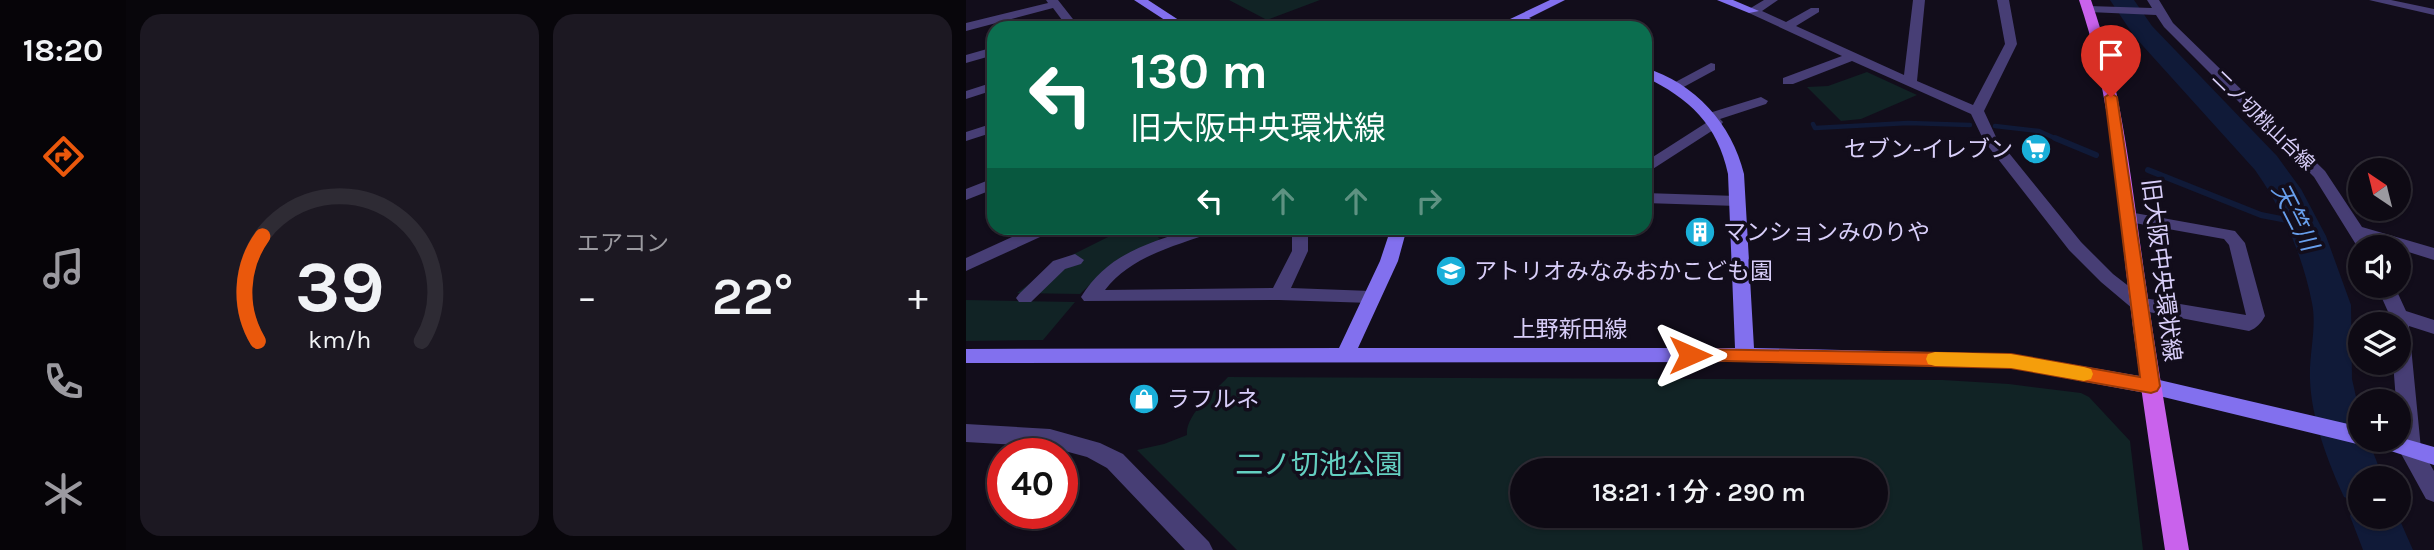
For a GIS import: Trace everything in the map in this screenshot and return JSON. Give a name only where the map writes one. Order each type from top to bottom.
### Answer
[{"type":"main road","name":"旧大阪中央環状線","points":[[2087,5],[2098,34],[2111,97],[2139,304],[2177,550]]},
{"type":"street","points":[[1140,0],[1174,21]]},
{"type":"street","points":[[1513,21],[1559,0]]},
{"type":"street","points":[[1723,0],[1977,111],[1989,138],[2075,246],[2139,304],[2249,324],[2256,316],[2237,243],[2229,235],[2129,217]]},
{"type":"street","points":[[1753,11],[1772,0]]},
{"type":"street","points":[[1910,84],[1919,0]]},
{"type":"street","points":[[1977,111],[2011,44],[2003,0]]},
{"type":"street","points":[[2375,0],[2434,12]]},
{"type":"street","points":[[966,27],[1052,2],[1067,21]]},
{"type":"street","points":[[2087,5],[2141,11],[2157,6]]},
{"type":"street","name":"二ノ切桃山台線","points":[[2157,6],[2168,25],[2320,174],[2360,235]]},
{"type":"street","points":[[1787,26],[1815,10]]},
{"type":"street","points":[[1520,18],[1527,21]]},
{"type":"street","points":[[966,59],[987,53]]},
{"type":"street","points":[[1788,81],[1853,56]]},
{"type":"street","points":[[1675,86],[1711,67]]},
{"type":"street","points":[[1652,75],[1675,86],[1714,119],[1731,151],[1736,174],[1745,355]]},
{"type":"street","points":[[966,95],[987,88]]},
{"type":"street","points":[[1652,164],[1714,119],[1761,101]]},
{"type":"street","points":[[966,137],[987,130]]},
{"type":"street","points":[[966,195],[987,186]]},
{"type":"street","points":[[1652,198],[1737,201]]},
{"type":"street","points":[[966,265],[1030,235]]},
{"type":"street","points":[[1190,235],[1135,256],[1110,271],[1090,297],[1279,294],[1371,297]]},
{"type":"street","points":[[1279,294],[1300,251],[1300,235]]},
{"type":"street","points":[[1346,355],[1389,261],[1397,235]]},
{"type":"street","points":[[2411,249],[2434,254]]},
{"type":"street","points":[[1025,298],[1059,265],[1075,260]]},
{"type":"street","points":[[2411,320],[2434,327]]},
{"type":"street","name":"上野新田線","points":[[966,356],[1745,355],[2011,361],[2151,386],[2348,433]]},
{"type":"street","points":[[966,433],[1050,438],[1093,449],[1115,461],[1202,550]]},
{"type":"street","points":[[2411,450],[2434,456]]},
{"type":"street","points":[[2411,452],[2434,492]]},
{"type":"green space","points":[[1229,0],[1320,0],[1267,20]]},
{"type":"green space","points":[[1867,72],[1917,95],[1861,119],[1841,121],[1807,87],[1828,86]]},
{"type":"green space","points":[[1112,235],[1156,235],[1160,239],[1115,261],[1080,294],[1017,293],[1062,260]]},
{"type":"green space","points":[[966,300],[1075,302],[1043,340],[966,341]]},
{"type":"green space","name":"二ノ切池公園","points":[[1228,377],[1943,380],[2009,384],[2081,393],[2089,397],[2130,441],[2143,550],[1237,550],[1137,450],[1187,435],[1191,419]]},
{"type":"waterway","name":"天竺川","points":[[2122,0],[2143,31],[2266,163],[2285,189],[2309,236],[2332,305],[2331,379],[2335,408],[2355,466]]},
{"type":"waterway","points":[[1813,124],[1815,128],[1908,123],[1970,125]]},
{"type":"waterway","points":[[1995,126],[2039,131],[2059,140]]},
{"type":"waterway","points":[[2055,138],[2096,155]]},
{"type":"waterway","points":[[2148,170],[2261,215],[2302,223]]},
{"type":"waterway","name":"天竺川","points":[[2379,529],[2388,550]]},
{"type":"slow traffic","points":[[1935,359],[2011,361],[2084,374]]},
{"type":"place","name":"セブン-イレブン","points":[[2036,149]]},
{"type":"place","name":"マンションみのりや","points":[[1700,232]]},
{"type":"place","name":"アトリオみなみおかこども園","points":[[1451,271]]},
{"type":"place","name":"ラフルネ","points":[[1144,399]]},
{"type":"route","points":[[1690,355],[2011,361],[2151,386],[2111,97]]}]
